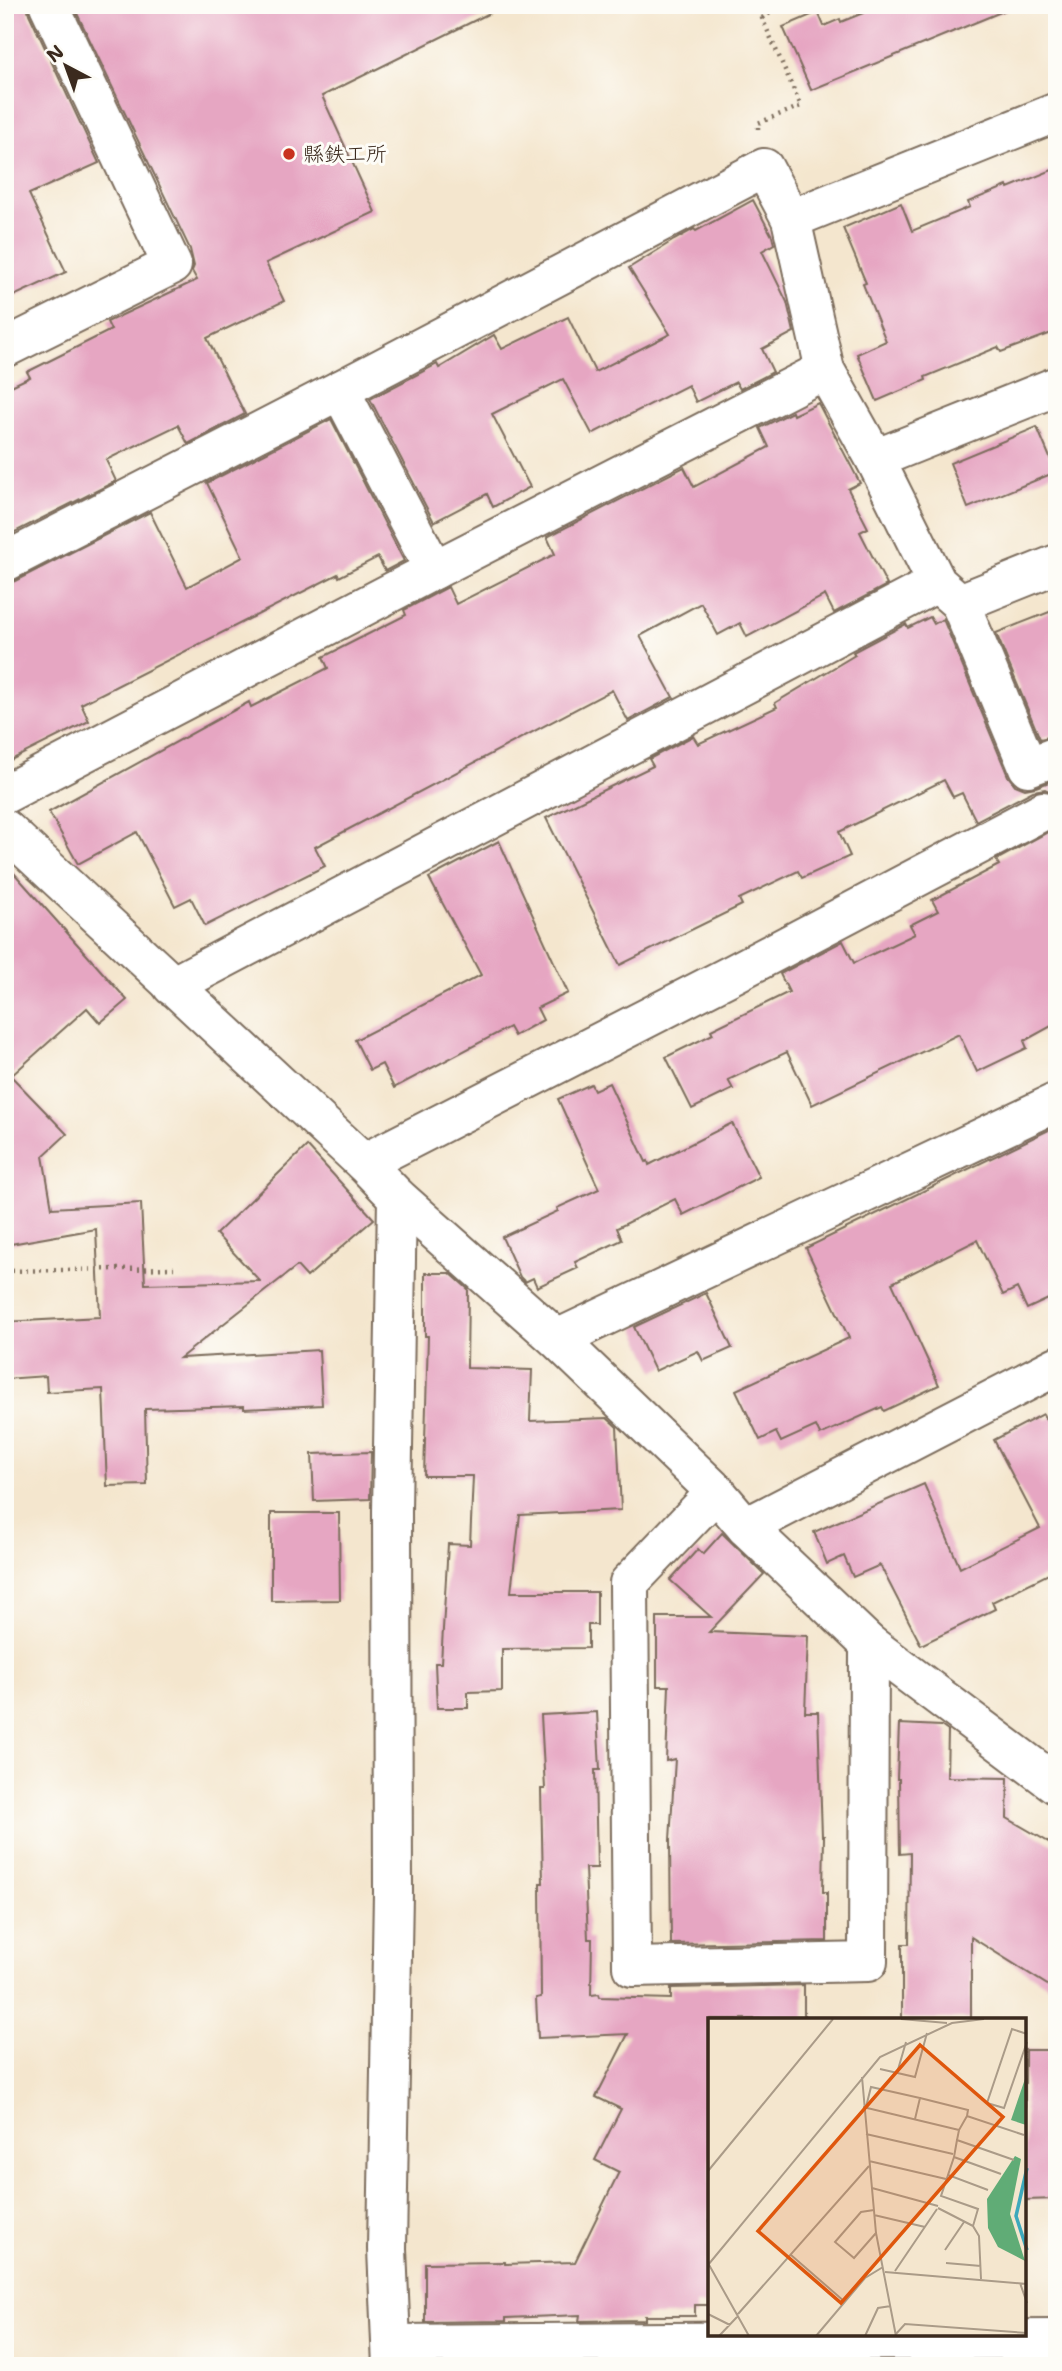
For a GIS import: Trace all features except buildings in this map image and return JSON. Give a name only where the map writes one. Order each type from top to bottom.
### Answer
[{"type":"street","points":[[8,340],[172,265],[49,5]]},
{"type":"street","points":[[791,219],[1057,112]]},
{"type":"street","points":[[5,562],[764,168],[791,219],[825,370],[1042,761],[1050,825],[733,974],[364,1163]]},
{"type":"street","points":[[5,794],[433,570],[825,370]]},
{"type":"street","points":[[875,459],[1057,386]]},
{"type":"street","points":[[340,390],[433,570]]},
{"type":"street","points":[[172,986],[948,593],[1057,564]]},
{"type":"street","points":[[5,829],[364,1163],[397,1197],[557,1339],[716,1492],[746,1527],[869,1644],[1057,1785]]},
{"type":"street","points":[[557,1339],[1057,1102]]},
{"type":"street","points":[[397,1197],[392,1511],[393,1892],[387,2249],[392,2355],[1057,2339]]},
{"type":"street","points":[[746,1527],[1057,1366]]},
{"type":"street","points":[[716,1492],[629,1583],[632,1967],[868,1962],[869,1644]]},
{"type":"path","points":[[760,5],[762,18],[800,106],[758,123],[764,168]]},
{"type":"path","points":[[762,18],[783,5]]},
{"type":"path","points":[[5,1271],[174,1268]]},
{"type":"place","name":"縣鉄工所","points":[[289,154]]}]
